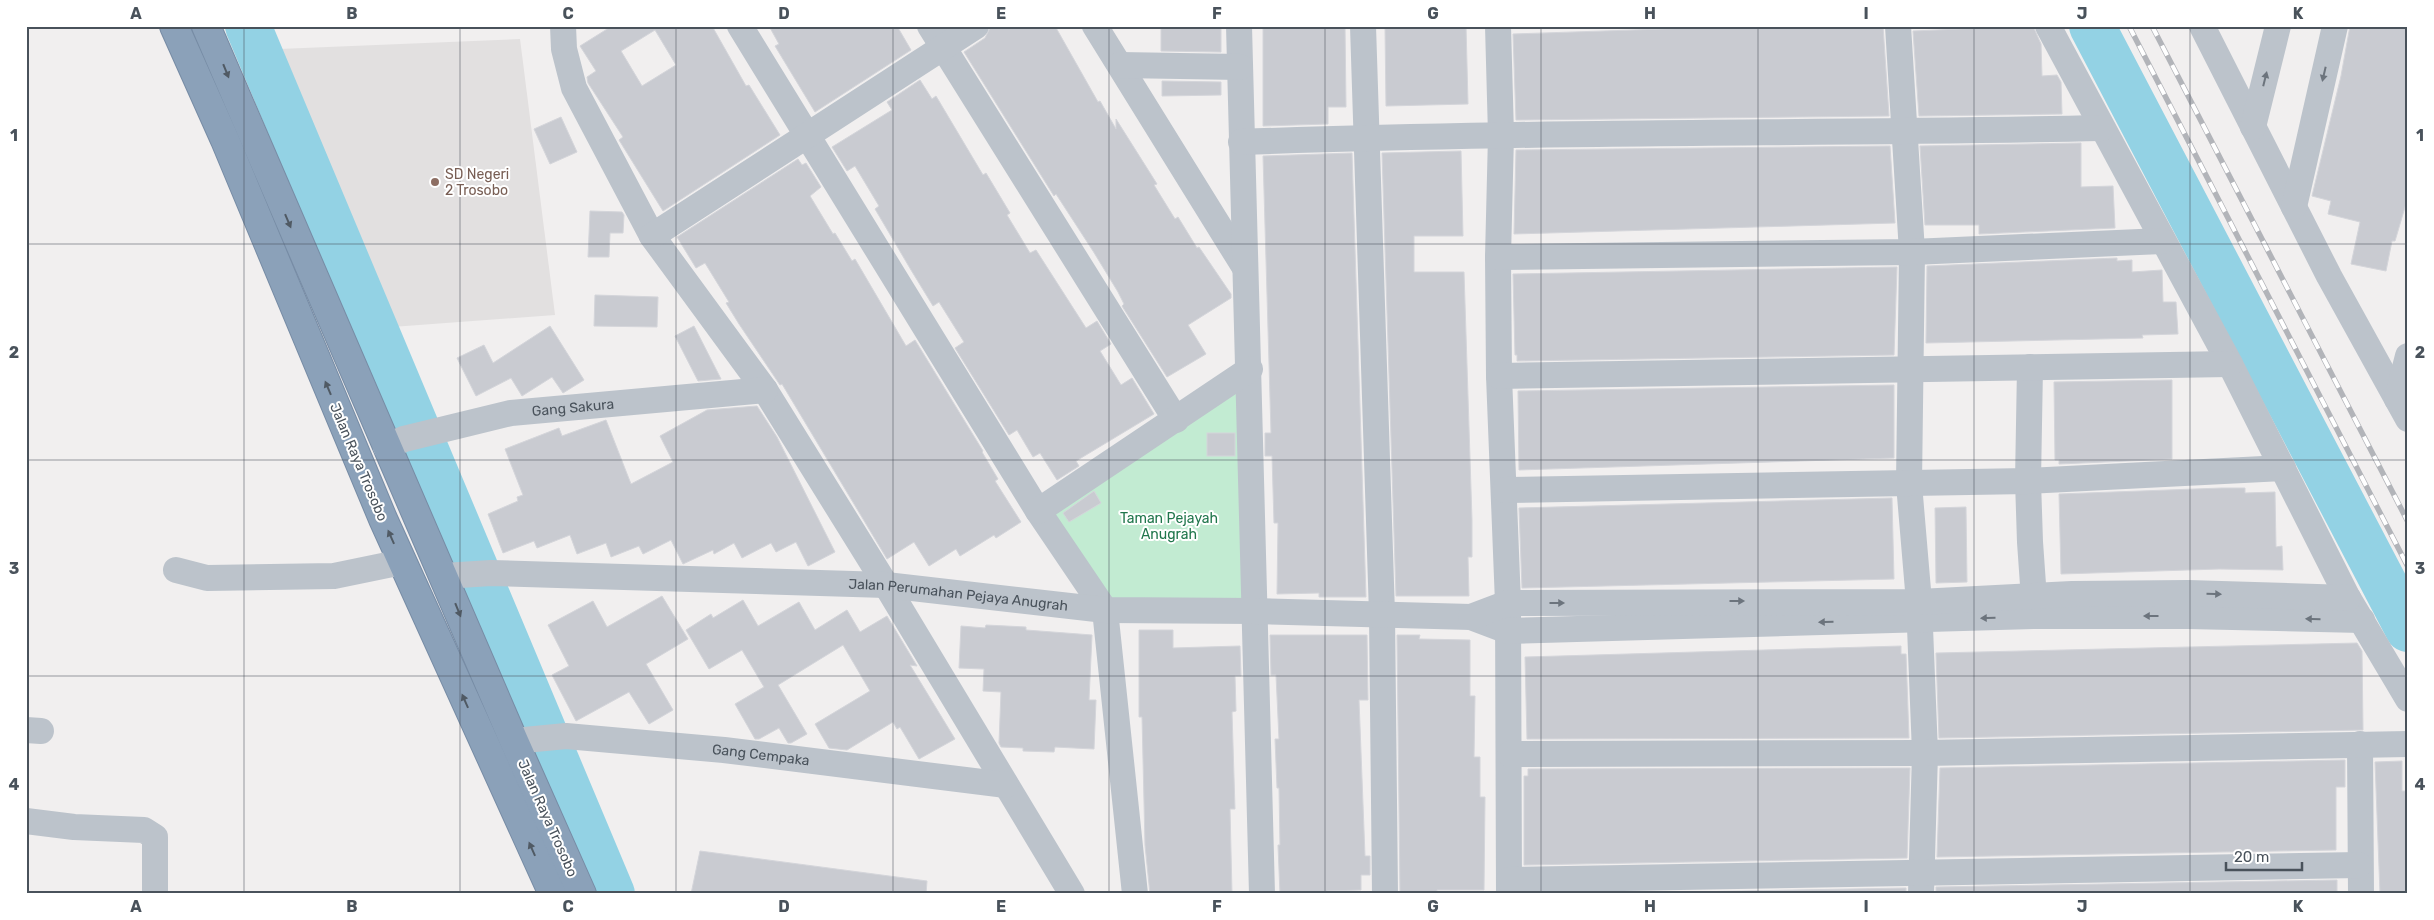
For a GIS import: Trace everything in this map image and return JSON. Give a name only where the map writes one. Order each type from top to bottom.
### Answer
[{"type":"highway","name":"Jalan Raya Trosobo","points":[[174,26],[402,562],[553,894]]},
{"type":"highway","name":"Jalan Raya Trosobo","points":[[206,26],[453,575],[582,894]]},
{"type":"street","points":[[563,26],[564,49],[574,88],[652,236],[765,390],[886,585],[1072,894]]},
{"type":"street","points":[[740,26],[1038,511],[1105,610],[1135,894]]},
{"type":"street","points":[[652,236],[808,134],[937,36],[976,26]]},
{"type":"street","points":[[1094,26],[1246,268]]},
{"type":"street","points":[[1239,26],[1241,142],[1250,369],[1254,611],[1262,894]]},
{"type":"street","points":[[1363,26],[1365,137],[1382,614],[1385,894]]},
{"type":"street","points":[[1498,26],[1501,135],[1498,257],[1499,376],[1508,603],[1509,887],[1921,884],[2359,864]]},
{"type":"street","points":[[1898,26],[1912,252],[1909,484],[1919,611],[1924,753],[1921,884]]},
{"type":"street","points":[[2048,26],[2162,242],[2230,364],[2348,598],[2408,699]]},
{"type":"street","points":[[2202,26],[2329,276],[2403,409]]},
{"type":"street","points":[[2253,127],[2278,26]]},
{"type":"street","points":[[2294,207],[2335,26]]},
{"type":"street","points":[[937,36],[1176,420]]},
{"type":"street","points":[[1120,65],[1240,67]]},
{"type":"street","points":[[1241,142],[1365,137],[1906,132],[2102,128]]},
{"type":"street","points":[[1498,257],[1912,252],[2162,242]]},
{"type":"street","points":[[2403,409],[2408,356]]},
{"type":"street","points":[[1499,376],[2230,364]]},
{"type":"street","points":[[2030,367],[2028,481],[2035,607]]},
{"type":"street","points":[[1038,511],[1250,369]]},
{"type":"street","name":"Gang Sakura","points":[[395,443],[433,431],[511,413],[765,390]]},
{"type":"street","points":[[1505,490],[2028,481],[2283,468]]},
{"type":"street","points":[[176,570],[207,578],[334,576],[402,562]]},
{"type":"street","name":"Jalan Perumahan Pejaya Anugrah","points":[[453,575],[491,574],[886,585],[1105,610],[1254,611],[1471,617],[1508,631]]},
{"type":"street","points":[[1508,603],[1702,613],[1919,611],[2071,605],[2188,605],[2348,598]]},
{"type":"street","name":"Jalan Perumahan Pejaya Anugrah","points":[[1471,617],[1508,603]]},
{"type":"street","points":[[2188,605],[2362,620]]},
{"type":"street","points":[[1508,631],[1702,613]]},
{"type":"street","name":"Gang Cempaka","points":[[519,740],[562,736],[724,750],[1006,785]]},
{"type":"street","points":[[2360,744],[2359,864],[2361,894]]},
{"type":"street","points":[[1510,754],[1924,753],[2408,744]]},
{"type":"street","points":[[26,822],[74,827],[144,830],[155,837],[155,894]]},
{"type":"shaded area","name":"SD Negeri 2 Trosobo","points":[[520,39],[555,315],[392,327],[279,49]]},
{"type":"green space","name":"Taman Pejayah Anugrah","points":[[1250,369],[1254,611],[1105,610],[1038,511]]},
{"type":"building","points":[[612,26],[712,26],[746,86],[749,85],[780,135],[663,211],[619,140],[623,137],[588,83],[587,77],[596,71],[580,46]],"holes":[[[655,30],[676,65],[642,86],[621,51]]]},
{"type":"building","points":[[769,26],[897,26],[911,50],[815,112],[775,46],[779,44]]},
{"type":"building","points":[[991,26],[1055,26],[1098,102],[1100,101],[1116,129],[1116,119],[1157,184],[1154,185],[1175,219],[1178,217],[1197,248],[1199,247],[1231,294],[1231,298],[1188,325],[1206,354],[1167,377],[1122,306],[1124,304],[1118,292],[1093,251],[1056,194],[1054,196],[964,52],[985,38]]},
{"type":"building","points":[[1161,26],[1221,26],[1221,52],[1161,51]]},
{"type":"building","points":[[1263,26],[1345,26],[1346,107],[1328,107],[1328,124],[1263,126]]},
{"type":"building","points":[[1466,26],[1468,104],[1386,106],[1385,27]]},
{"type":"building","points":[[1752,26],[1883,26],[1889,116],[1516,120],[1513,34]]},
{"type":"building","points":[[2033,26],[2041,44],[2042,76],[2057,75],[2061,82],[2062,114],[1919,116],[1913,31]]},
{"type":"building","points":[[2350,26],[2408,26],[2408,197],[2395,241],[2392,241],[2386,271],[2351,264],[2360,222],[2328,214],[2331,201],[2312,196],[2341,76]]},
{"type":"building","points":[[920,80],[932,99],[936,96],[983,175],[986,173],[1010,213],[1007,215],[1030,253],[1036,250],[1086,328],[1097,321],[1111,344],[1100,351],[1121,385],[1132,378],[1154,414],[1076,461],[1079,466],[1057,480],[1040,453],[1033,457],[1017,430],[1009,435],[955,348],[964,342],[939,302],[933,306],[875,209],[879,206],[855,166],[847,171],[832,147],[892,110],[887,102]]},
{"type":"building","points":[[1162,81],[1221,82],[1221,95],[1162,96]]},
{"type":"building","points":[[561,117],[577,152],[550,164],[534,129]]},
{"type":"building","points":[[2081,143],[2081,187],[2113,186],[2115,228],[1979,234],[1979,225],[1925,225],[1920,146]]},
{"type":"building","points":[[1890,146],[1895,223],[1514,234],[1516,150]]},
{"type":"building","points":[[1461,151],[1463,236],[1414,236],[1414,272],[1464,272],[1472,520],[1472,557],[1468,557],[1469,596],[1396,596],[1382,153]]},
{"type":"building","points":[[1352,153],[1366,597],[1319,597],[1319,593],[1277,594],[1278,523],[1274,523],[1272,456],[1265,456],[1265,433],[1271,433],[1263,156]]},
{"type":"building","points":[[798,159],[802,165],[806,163],[821,187],[810,196],[833,234],[835,233],[852,261],[855,259],[906,346],[915,340],[983,451],[998,479],[995,481],[1021,522],[996,538],[994,535],[960,556],[956,549],[929,566],[914,542],[887,559],[782,384],[780,385],[726,303],[729,302],[705,263],[696,268],[677,237]]},
{"type":"building","points":[[590,211],[622,212],[624,215],[623,233],[610,233],[609,257],[588,257]]},
{"type":"building","points":[[2117,258],[2117,261],[2132,260],[2132,272],[2162,270],[2163,302],[2176,302],[2178,334],[2142,335],[2143,338],[1926,343],[1927,266]]},
{"type":"building","points":[[1897,267],[1894,355],[1517,361],[1517,355],[1515,355],[1513,274]]},
{"type":"building","points":[[595,295],[658,297],[657,327],[594,326]]},
{"type":"building","points":[[550,326],[584,380],[563,393],[552,377],[522,396],[511,378],[476,396],[457,358],[484,345],[493,363]]},
{"type":"building","points":[[694,326],[721,379],[698,381],[675,336]]},
{"type":"building","points":[[2172,380],[2172,459],[2059,464],[2059,460],[2055,460],[2054,382]]},
{"type":"building","points":[[1894,385],[1894,458],[1519,470],[1518,391]]},
{"type":"building","points":[[757,406],[777,437],[835,552],[808,566],[796,542],[776,552],[771,543],[742,558],[734,543],[714,554],[713,550],[683,564],[671,540],[643,554],[639,546],[611,557],[606,543],[577,554],[570,535],[537,548],[534,541],[503,553],[488,514],[518,501],[517,497],[523,495],[505,449],[559,428],[562,436],[606,420],[631,484],[673,462],[660,436],[707,410]]},
{"type":"building","points":[[1207,433],[1235,433],[1235,456],[1207,456]]},
{"type":"building","points":[[2245,488],[2245,493],[2275,492],[2276,547],[2282,546],[2283,570],[2219,569],[2061,574],[2059,494]]},
{"type":"building","points":[[1094,491],[1101,503],[1069,522],[1063,513]]},
{"type":"building","points":[[1892,498],[1894,579],[1522,588],[1519,508]]},
{"type":"building","points":[[1966,507],[1967,582],[1936,583],[1935,508]]},
{"type":"building","points":[[662,596],[688,639],[646,664],[673,710],[649,724],[629,692],[576,721],[552,675],[569,666],[548,625],[593,601],[607,627]]},
{"type":"building","points":[[743,600],[758,626],[799,602],[815,630],[847,610],[860,632],[887,616],[917,666],[910,665],[955,739],[919,759],[900,727],[897,729],[893,722],[847,750],[829,748],[815,724],[870,691],[843,645],[778,685],[807,734],[788,743],[779,728],[759,739],[755,739],[735,704],[764,687],[742,650],[709,669],[686,630],[711,614],[713,618]]},
{"type":"building","points":[[986,625],[1026,627],[1026,630],[1092,635],[1089,700],[1096,700],[1094,749],[1055,747],[1054,752],[1023,751],[1023,748],[1001,747],[999,743],[1001,692],[983,691],[984,669],[959,668],[961,626],[985,628]]},
{"type":"building","points":[[1139,630],[1173,630],[1173,648],[1240,646],[1241,676],[1235,676],[1236,711],[1232,712],[1235,809],[1230,809],[1232,894],[1150,894],[1145,845],[1142,717],[1139,717]]},
{"type":"building","points":[[1270,635],[1367,635],[1368,700],[1359,700],[1365,856],[1370,856],[1370,875],[1361,875],[1361,890],[1327,891],[1327,894],[1280,894],[1278,845],[1280,845],[1279,788],[1277,788],[1275,739],[1279,739],[1276,675],[1271,675]]},
{"type":"building","points":[[1397,635],[1420,635],[1419,639],[1470,640],[1470,696],[1475,696],[1474,757],[1480,757],[1480,797],[1485,797],[1484,890],[1437,890],[1437,894],[1400,894]]},
{"type":"building","points":[[2357,643],[2362,651],[2363,730],[1939,738],[1936,653]]},
{"type":"building","points":[[1901,646],[1901,654],[1906,654],[1909,738],[1527,739],[1525,657]]},
{"type":"building","points":[[2345,760],[2345,787],[2336,787],[2336,850],[1937,857],[1940,768]]},
{"type":"building","points":[[2402,761],[2402,791],[2408,791],[2407,894],[2380,894],[2375,762]]},
{"type":"building","points":[[1910,768],[1907,858],[1524,865],[1524,776],[1528,776],[1528,769]]},
{"type":"building","points":[[700,851],[927,881],[926,894],[691,894]]},
{"type":"building","points":[[2337,880],[2337,894],[1936,894],[1936,887]]},
{"type":"building","points":[[1906,888],[1906,894],[1580,894]]},
{"type":"waterway","points":[[248,26],[612,894]]},
{"type":"waterway","points":[[2092,26],[2408,629]]},
{"type":"railway","points":[[2129,26],[2408,567]]},
{"type":"railway","points":[[2152,26],[2408,522]]},
{"type":"place","name":"SD Negeri 2 Trosobo","points":[[435,182]]}]
